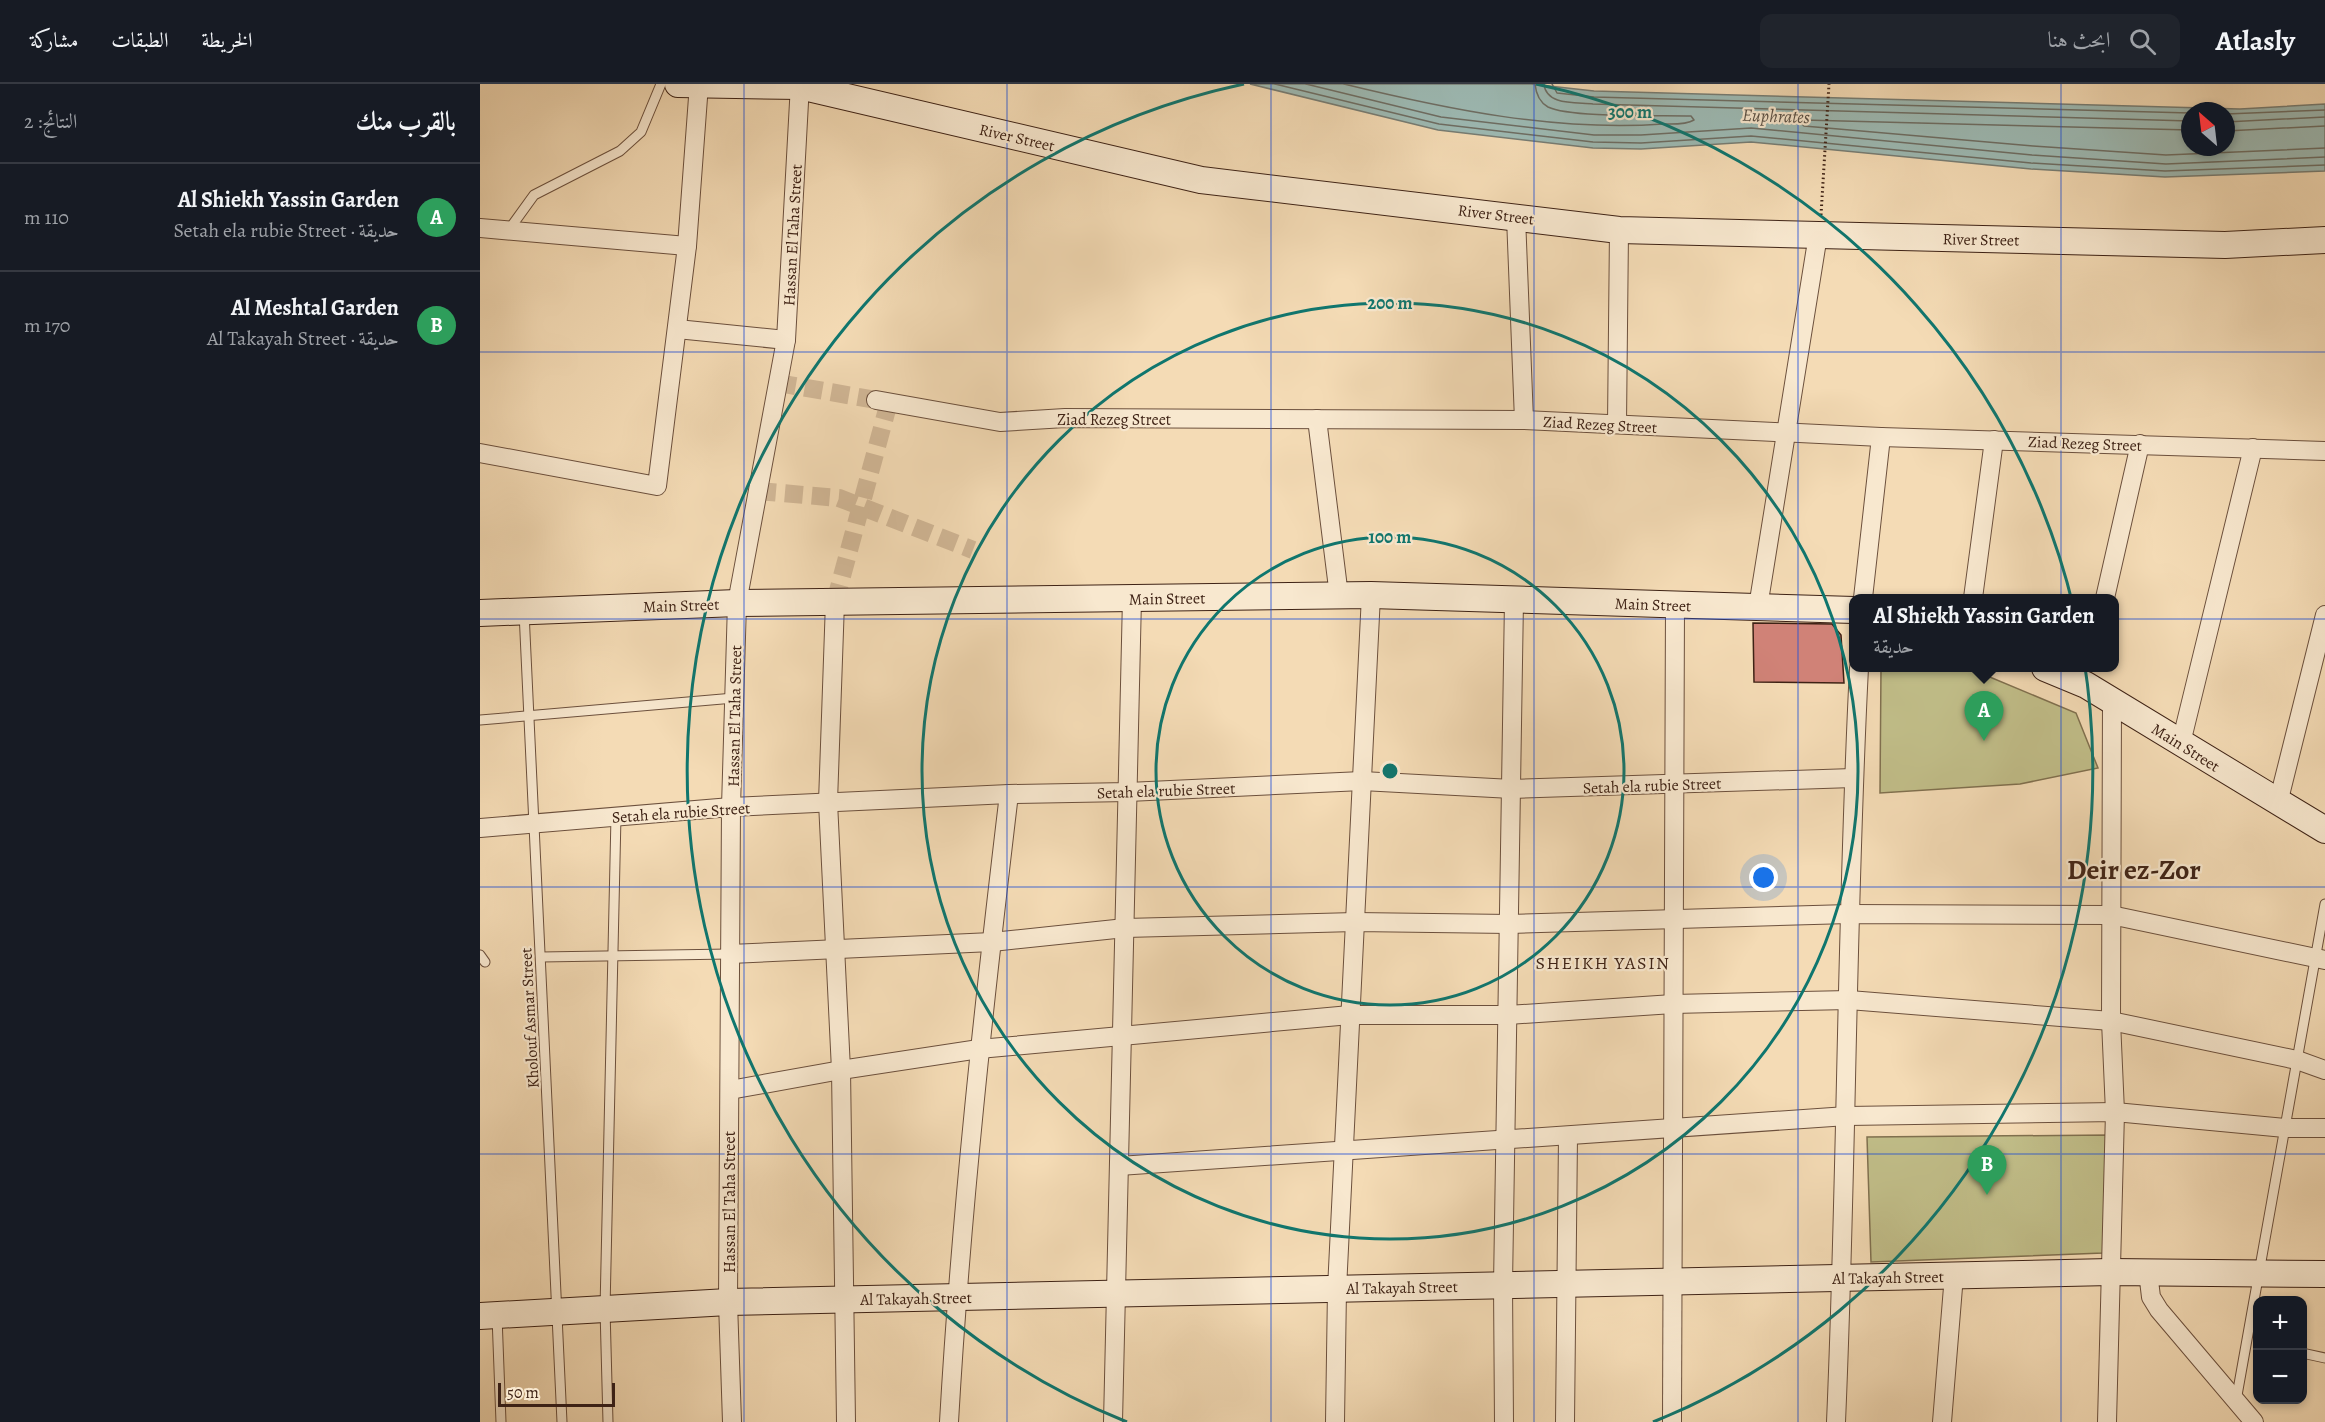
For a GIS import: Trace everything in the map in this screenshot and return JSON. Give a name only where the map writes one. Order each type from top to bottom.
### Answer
[{"type":"street","name":"River Street","points":[[678,84],[800,85],[1201,180],[1619,230],[2225,245],[2325,240]]},
{"type":"street","points":[[480,453],[657,486],[687,246],[699,84]]},
{"type":"street","name":"Hassan El Taha Street","points":[[732,1422],[728,1302],[729,1090],[731,807],[737,603],[786,340],[800,85]]},
{"type":"street","points":[[1516,217],[1524,420]]},
{"type":"street","points":[[480,228],[687,246]]},
{"type":"street","points":[[1617,424],[1619,230]]},
{"type":"street","points":[[1758,607],[1818,235]]},
{"type":"street","points":[[677,329],[786,340]]},
{"type":"street","name":"Ziad Rezeg Street","points":[[876,400],[1000,422],[1065,418],[1524,420],[1881,437],[2325,451]]},
{"type":"street","points":[[1317,419],[1339,596]]},
{"type":"street","points":[[1863,594],[1881,437]]},
{"type":"street","points":[[1974,594],[1994,440]]},
{"type":"street","points":[[2106,594],[2140,444]]},
{"type":"street","points":[[2181,743],[2253,448]]},
{"type":"street","points":[[1335,1422],[1337,1289],[1371,595]]},
{"type":"street","name":"Main Street","points":[[480,613],[737,603],[1371,595],[1849,610]]},
{"type":"street","points":[[1113,1422],[1132,598]]},
{"type":"street","points":[[1504,1422],[1503,1285],[1514,600]]},
{"type":"street","points":[[835,602],[828,802],[841,1070],[846,1422]]},
{"type":"street","points":[[1672,1422],[1675,604]]},
{"type":"street","points":[[2278,803],[2325,615]]},
{"type":"street","points":[[1836,1422],[1843,1278],[1849,914],[1859,672]]},
{"type":"street","name":"Main Street","points":[[2066,672],[2088,676],[2112,701],[2325,830]]},
{"type":"street","points":[[2107,1422],[2115,1112],[2111,1021],[2112,701]]},
{"type":"street","name":"Setah ela rubie Street","points":[[480,828],[731,807],[1362,781],[1512,789],[1853,778]]},
{"type":"street","points":[[949,1422],[956,1297],[979,1049],[1009,794]]},
{"type":"street","points":[[730,954],[992,942],[1125,928],[1355,922],[1509,924],[1674,917],[1849,914],[2111,915],[2320,958]]},
{"type":"street","points":[[729,1090],[979,1049],[1350,1015],[1508,1015],[1674,1004],[1849,1000],[2111,1021],[2297,1060],[2325,1070]]},
{"type":"street","points":[[1119,1166],[1847,1116],[2115,1112],[2285,1128],[2325,1128]]},
{"type":"street","points":[[1565,1422],[1568,1136]]},
{"type":"street","name":"Al Takayah Street","points":[[488,1316],[728,1302],[843,1299],[2110,1272],[2325,1274]]},
{"type":"street","points":[[2148,1272],[2151,1297],[2159,1310],[2254,1422]]},
{"type":"street","points":[[1942,1422],[1954,1275]]},
{"type":"lane","points":[[508,231],[534,195],[620,150],[641,132],[661,84]]},
{"type":"lane","name":"Kholouf Asmar Street","points":[[524,612],[562,1422]]},
{"type":"lane","points":[[480,720],[734,698]]},
{"type":"lane","points":[[608,1422],[605,1309],[616,816]]},
{"type":"lane","points":[[2236,1401],[2297,1060],[2320,958],[2325,904]]},
{"type":"lane","points":[[541,957],[730,954]]},
{"type":"lane","points":[[488,1316],[501,1422]]},
{"type":"lane","points":[[2247,1340],[2253,1341]]},
{"type":"lane","points":[[2307,1354],[2325,1358]]},
{"type":"path","points":[[1823,203],[1829,84]]},
{"type":"shaded area","points":[[1881,672],[1974,672],[2076,713],[2098,768],[2020,784],[1880,793]]},
{"type":"shaded area","points":[[2109,1135],[2103,1253],[1871,1262],[1867,1137]]},
{"type":"water","name":"Euphrates","points":[[1250,84],[1531,84],[1594,91],[2181,107],[2181,156],[2235,156],[2235,109],[2325,104],[2325,171],[2165,177],[2031,169],[1751,142],[1641,149],[1593,148],[1438,130]]},
{"type":"building","points":[[1753,623],[1832,624],[1841,635],[1844,683],[1754,682]]},
{"type":"tunnel","points":[[778,383],[876,400]]},
{"type":"tunnel","points":[[835,602],[889,402]]},
{"type":"tunnel","points":[[758,491],[839,498],[973,550]]},
{"type":"place","name":"Al Shiekh Yassin Garden","points":[[1984,741]]},
{"type":"place","name":"Al Meshtal Garden","points":[[1987,1195]]},
{"type":"district","name":"Deir ez-Zor","points":[[2134,869]]},
{"type":"district","name":"SHEIKH YASIN","points":[[1603,963]]}]
